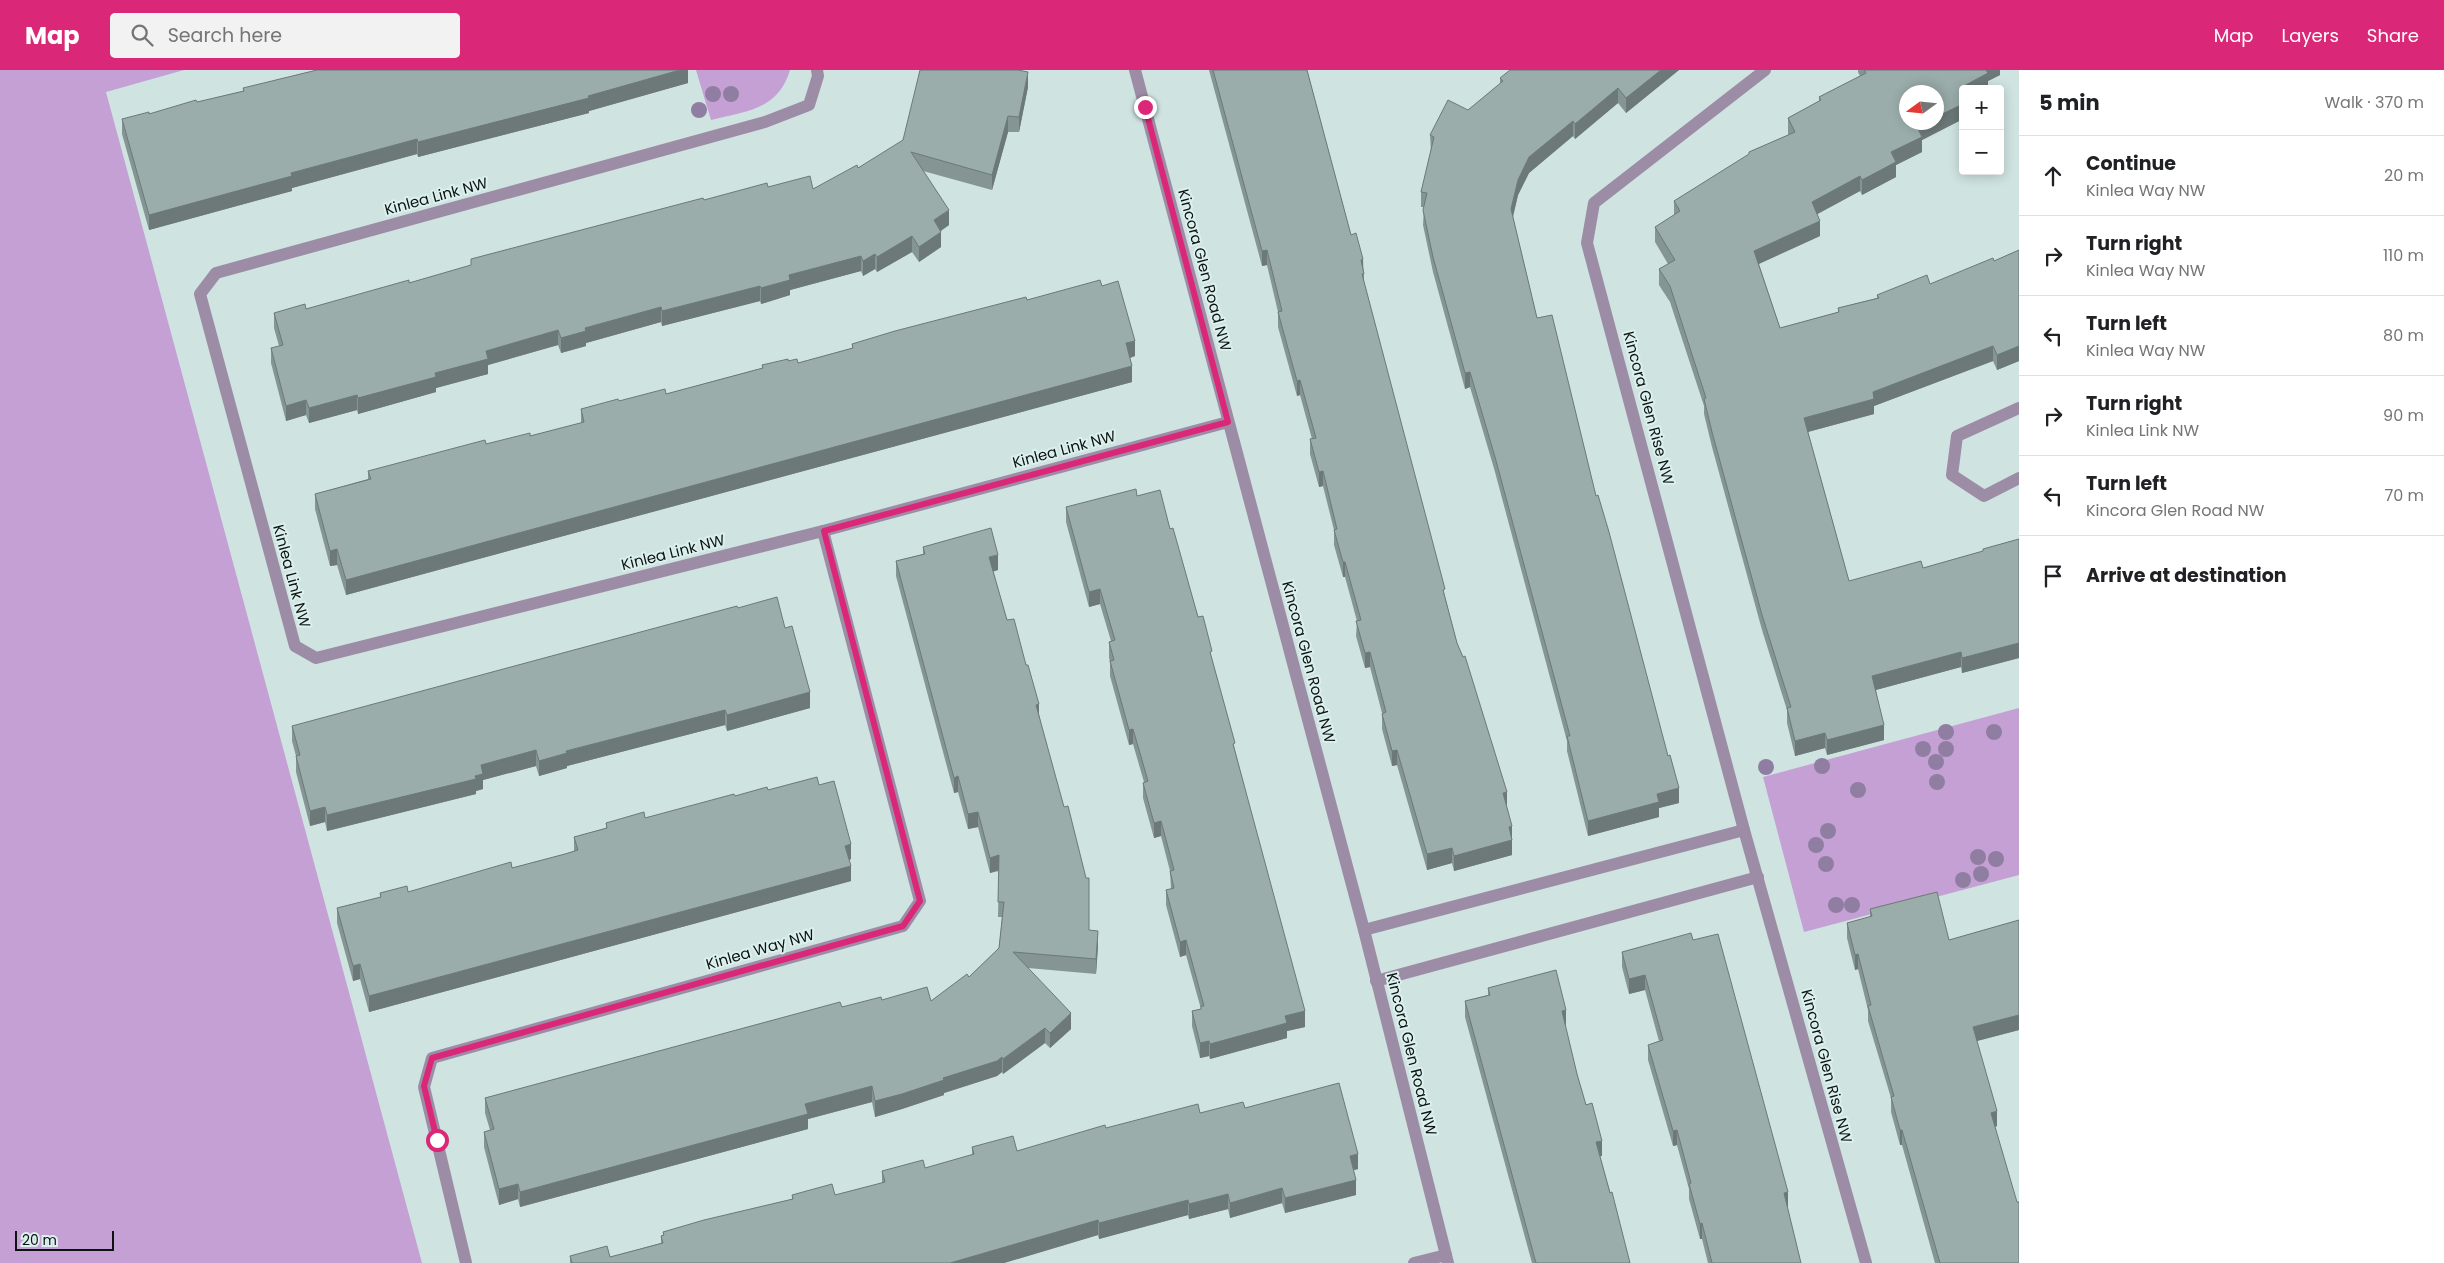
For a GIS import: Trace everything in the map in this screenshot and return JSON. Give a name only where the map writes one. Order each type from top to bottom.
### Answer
[{"type":"street","name":"Kinlea Link NW","points":[[817,70],[818,76],[809,105],[766,122],[216,273],[200,294],[295,646],[316,658],[824,531],[1228,422]]},
{"type":"street","name":"Kincora Glen Road NW","points":[[1135,70],[1364,930],[1447,1259]]},
{"type":"street","name":"Kincora Glen Rise NW","points":[[1765,70],[1594,202],[1587,243],[1744,830],[1866,1263]]},
{"type":"street","points":[[2019,408],[1957,436],[1952,475],[1984,496],[2019,478]]},
{"type":"street","name":"Kinlea Way NW","points":[[466,1263],[424,1086],[432,1058],[903,926],[920,901],[824,531]]},
{"type":"street","points":[[1364,930],[1744,830]]},
{"type":"street","points":[[1376,981],[1758,877]]},
{"type":"street","points":[[1414,1263],[1447,1259]]},
{"type":"shaded area","points":[[0,70],[184,70],[106,92],[422,1263],[0,1263]]},
{"type":"shaded area","points":[[696,70],[790,70],[785,83],[778,93],[760,107],[711,120]]},
{"type":"shaded area","points":[[2019,708],[2019,875],[1804,932],[1763,777]]},
{"type":"building","points":[[317,70],[680,70],[588,96],[589,98],[418,142],[417,139],[291,173],[292,176],[149,215],[122,119],[149,112],[149,114],[196,100],[197,102],[244,91],[243,88]]},
{"type":"building","points":[[920,70],[1018,70],[1028,72],[1019,117],[1008,116],[992,175],[911,152],[949,210],[934,220],[941,232],[919,247],[912,236],[877,257],[875,254],[863,261],[861,256],[789,275],[790,280],[761,288],[760,286],[662,311],[661,307],[585,328],[586,331],[561,338],[558,330],[486,351],[488,359],[435,373],[436,377],[358,398],[357,395],[309,408],[306,400],[286,406],[271,348],[283,345],[274,313],[305,304],[306,309],[409,280],[409,283],[471,265],[471,259],[767,183],[768,187],[810,176],[813,189],[857,165],[858,168],[903,140]]},
{"type":"building","points":[[1213,70],[1307,70],[1351,235],[1356,233],[1363,259],[1361,260],[1364,274],[1362,274],[1445,589],[1443,590],[1457,643],[1463,657],[1465,656],[1507,792],[1503,793],[1512,826],[1509,827],[1512,840],[1454,856],[1452,848],[1427,854],[1397,750],[1392,751],[1382,714],[1386,712],[1370,652],[1365,653],[1356,621],[1361,620],[1334,530],[1337,529],[1323,471],[1319,472],[1310,439],[1316,438],[1300,380],[1297,381],[1278,312],[1282,311],[1267,250],[1262,251]]},
{"type":"building","points":[[1510,70],[1661,70],[1626,98],[1618,88],[1575,124],[1573,121],[1529,157],[1518,180],[1511,209],[1537,318],[1552,315],[1596,496],[1598,495],[1609,532],[1668,756],[1670,755],[1679,788],[1657,794],[1659,802],[1588,821],[1567,736],[1570,736],[1495,457],[1470,372],[1465,373],[1433,257],[1423,210],[1427,193],[1421,192],[1434,137],[1430,135],[1448,100],[1468,110],[1503,81],[1500,78]]},
{"type":"building","points":[[1864,70],[1986,70],[1988,73],[1966,85],[1959,85],[1959,106],[1944,113],[1944,85],[1899,85],[1899,130],[1918,130],[1922,137],[1891,152],[1896,162],[1862,180],[1860,176],[1812,202],[1820,221],[1754,251],[1780,328],[1839,312],[1838,308],[1879,298],[1877,295],[1927,275],[1930,284],[1993,258],[1994,261],[2019,250],[2019,346],[1997,355],[1993,346],[1873,392],[1874,399],[1804,418],[1849,581],[1921,561],[1923,568],[2019,539],[2019,643],[1962,658],[1961,652],[1872,676],[1884,725],[1827,740],[1825,733],[1795,741],[1787,708],[1791,707],[1762,615],[1712,432],[1704,399],[1706,398],[1670,286],[1659,269],[1675,260],[1655,227],[1680,211],[1674,201],[1749,154],[1749,152],[1795,132],[1788,118],[1821,100],[1819,97],[1866,73]]},
{"type":"building","points":[[1100,280],[1102,286],[1118,281],[1135,341],[1126,343],[1132,366],[346,580],[337,549],[330,551],[315,494],[371,479],[368,471],[485,440],[486,444],[530,433],[530,436],[584,422],[581,409],[665,389],[666,394],[763,368],[762,365],[788,359],[788,361],[797,359],[798,363],[853,348],[852,344],[895,331],[1026,297],[1027,300]]},
{"type":"building","points":[[1136,489],[1137,496],[1160,490],[1170,529],[1173,528],[1198,617],[1203,616],[1212,651],[1210,652],[1235,743],[1233,744],[1305,1011],[1285,1016],[1287,1023],[1210,1044],[1209,1041],[1200,1043],[1192,1011],[1201,1009],[1201,1006],[1204,1006],[1186,940],[1180,942],[1166,890],[1174,888],[1170,871],[1174,870],[1161,821],[1154,823],[1143,783],[1148,781],[1133,729],[1129,730],[1110,661],[1114,660],[1109,642],[1115,640],[1100,589],[1089,592],[1066,507]]},
{"type":"building","points":[[991,528],[998,555],[989,557],[1007,620],[1014,619],[1039,704],[1036,705],[1064,807],[1068,806],[1086,878],[1089,878],[1089,930],[1098,931],[1096,959],[1013,952],[1071,1013],[1050,1033],[1045,1028],[1003,1059],[1002,1057],[997,1061],[943,1078],[944,1080],[902,1094],[875,1101],[872,1086],[805,1104],[808,1114],[520,1192],[518,1184],[499,1189],[484,1132],[494,1129],[485,1098],[840,1002],[842,1007],[881,997],[882,1000],[927,987],[931,1001],[967,974],[969,977],[999,948],[1004,902],[998,902],[999,855],[990,858],[978,812],[968,814],[958,776],[954,778],[896,561],[925,554],[923,547]]},
{"type":"building","points":[[777,597],[785,628],[792,626],[810,692],[727,715],[725,710],[566,751],[567,753],[539,761],[536,750],[481,765],[483,774],[475,776],[476,779],[327,815],[325,807],[310,811],[296,756],[300,755],[292,726],[737,606],[738,608]]},
{"type":"building","points":[[817,777],[819,785],[834,781],[851,844],[845,846],[851,866],[369,996],[360,964],[353,966],[337,908],[381,897],[380,893],[407,886],[408,892],[511,862],[512,868],[578,850],[574,837],[607,828],[606,823],[644,812],[645,818],[734,794],[735,796],[767,787],[768,790]]},
{"type":"building","points":[[1937,892],[1949,940],[2019,920],[2019,1015],[1973,1027],[1997,1111],[1991,1113],[2017,1202],[2019,1202],[2019,1263],[1940,1263],[1902,1130],[1900,1130],[1891,1097],[1894,1096],[1868,1006],[1871,1005],[1858,954],[1855,955],[1847,923],[1872,916],[1870,909]]},
{"type":"building","points":[[1691,933],[1693,940],[1718,934],[1788,1192],[1784,1193],[1801,1263],[1712,1263],[1702,1223],[1700,1224],[1689,1184],[1691,1183],[1677,1130],[1673,1131],[1648,1045],[1663,1040],[1645,975],[1629,979],[1622,952]]},
{"type":"building","points":[[1556,970],[1566,1010],[1562,1011],[1577,1074],[1586,1105],[1592,1103],[1602,1141],[1596,1142],[1610,1193],[1612,1192],[1630,1263],[1536,1263],[1465,1001],[1490,995],[1488,988]]},
{"type":"building","points":[[1339,1083],[1358,1154],[1350,1156],[1356,1180],[1285,1198],[1282,1188],[1230,1203],[1228,1194],[1189,1204],[1188,1200],[1099,1223],[1098,1220],[950,1263],[572,1263],[570,1256],[607,1246],[610,1257],[663,1243],[661,1236],[664,1235],[663,1232],[704,1220],[793,1199],[792,1195],[832,1184],[835,1195],[885,1182],[882,1171],[923,1160],[925,1168],[974,1154],[972,1147],[1013,1136],[1017,1151],[1105,1125],[1106,1128],[1198,1104],[1200,1113],[1243,1102],[1245,1108]]},
{"type":"route","points":[[437,1140],[424,1086],[432,1058],[903,926],[920,901],[824,531],[1228,422],[1145,107]]}]
